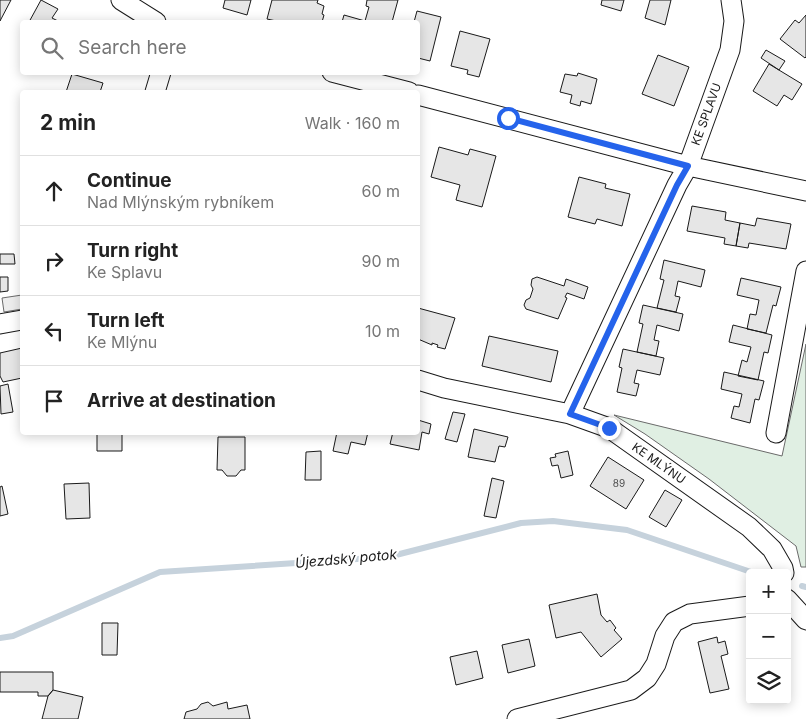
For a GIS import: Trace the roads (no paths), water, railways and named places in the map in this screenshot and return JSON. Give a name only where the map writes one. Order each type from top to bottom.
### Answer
[{"type":"street","points":[[120,0],[153,20]]},
{"type":"street","name":"KE SPLAVU","points":[[570,414],[677,185],[688,166],[730,50],[734,21],[731,0]]},
{"type":"street","points":[[155,90],[160,75]]},
{"type":"street","points":[[344,75],[401,90]]},
{"type":"street","points":[[420,96],[688,166],[806,191]]},
{"type":"street","points":[[776,434],[806,272]]},
{"type":"street","points":[[0,324],[20,320]]},
{"type":"street","name":"KE MLÝNU","points":[[420,381],[444,388],[570,414],[609,428],[749,526],[772,549],[783,569]]},
{"type":"street","points":[[791,603],[806,620]]},
{"type":"street","points":[[517,719],[564,714],[631,690],[647,678],[656,664],[664,636],[674,622],[690,614],[746,607]]},
{"type":"waterway","name":"Újezdský potok","points":[[0,638],[13,636],[160,572],[388,557],[521,523],[553,521],[627,530],[746,570]]},
{"type":"waterway","name":"Újezdský potok","points":[[802,586],[806,587]]}]
